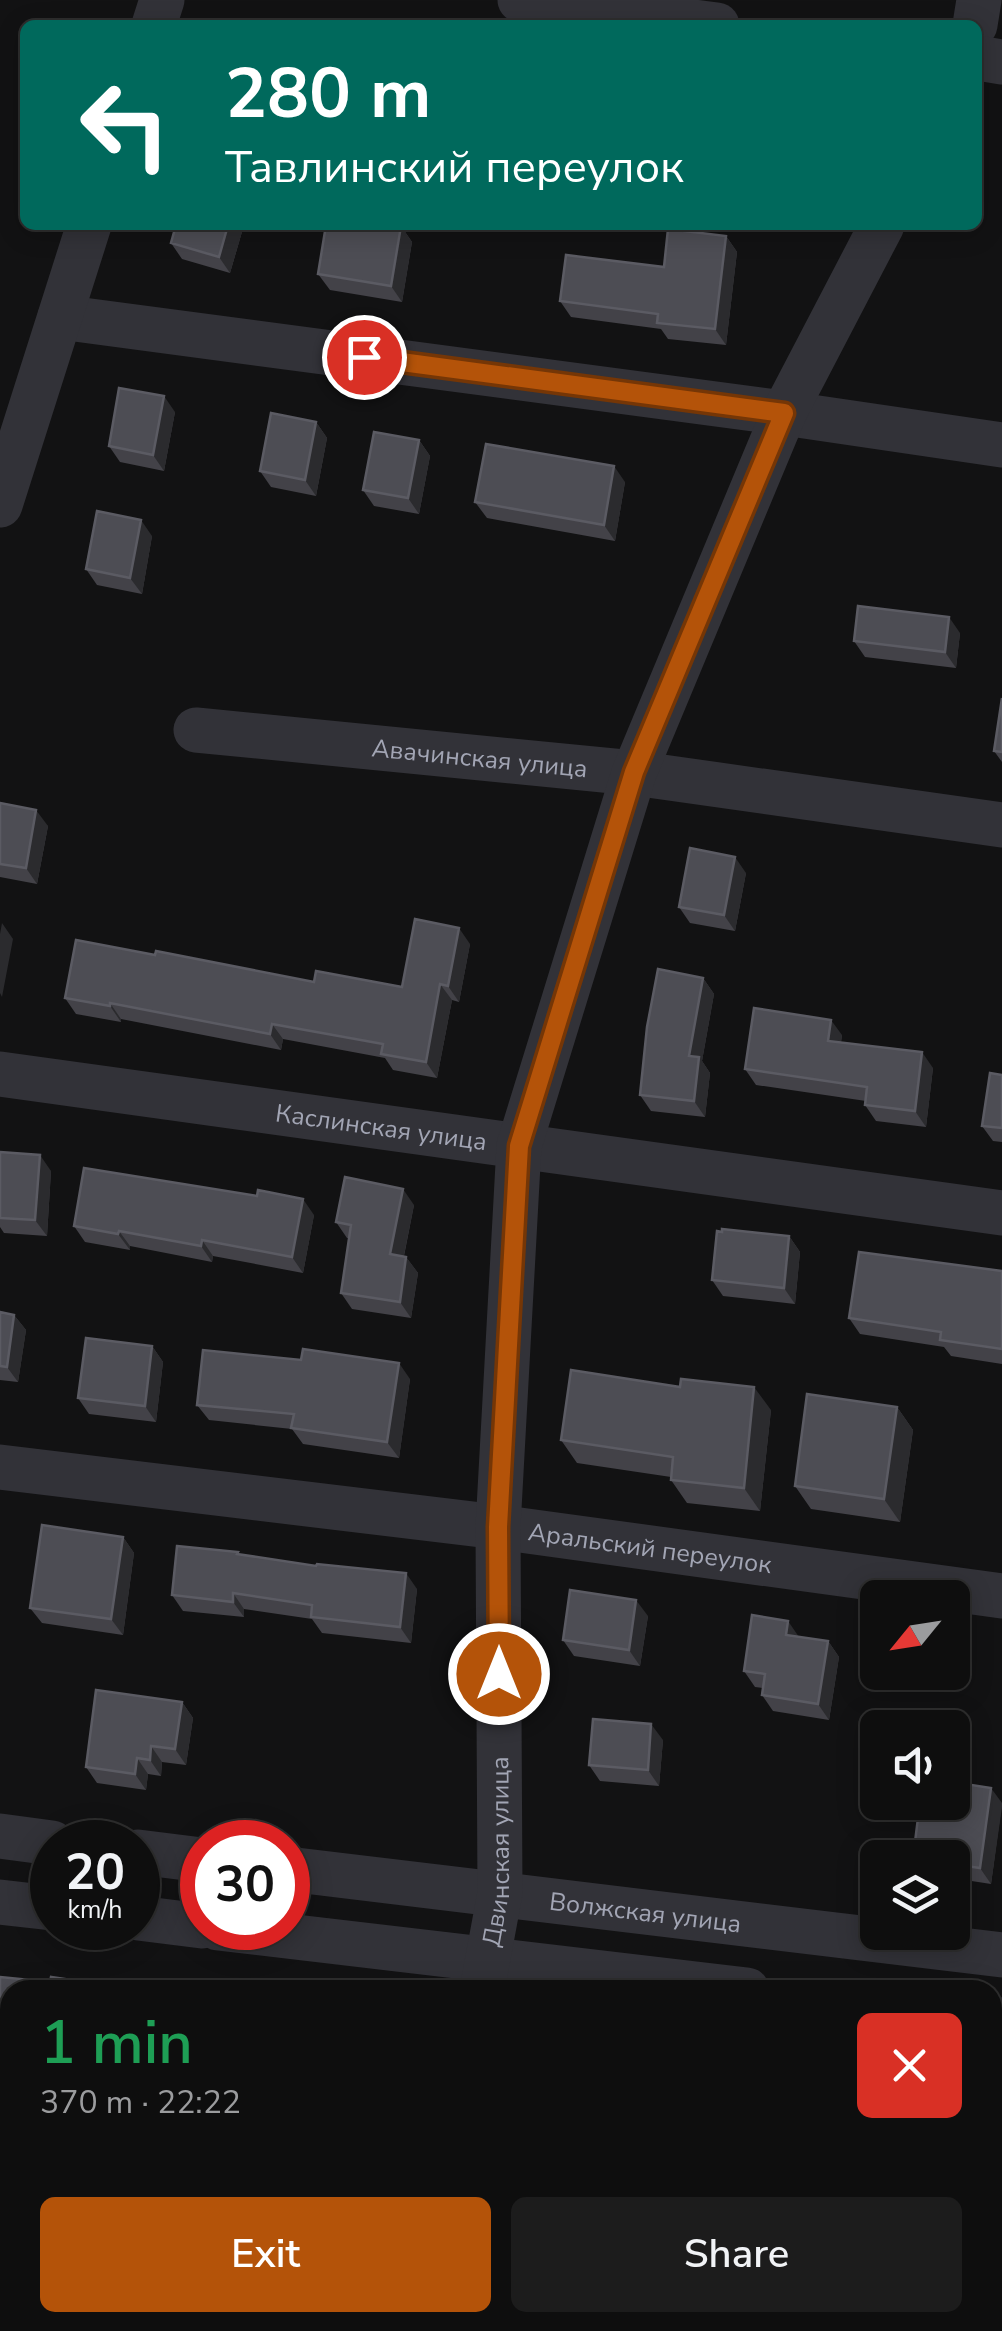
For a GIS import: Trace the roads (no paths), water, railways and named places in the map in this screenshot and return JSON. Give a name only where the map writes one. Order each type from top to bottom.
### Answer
[{"type":"street","points":[[520,0],[677,20]]},
{"type":"street","points":[[0,505],[87,230]]},
{"type":"street","name":"Двинская улица","points":[[485,1974],[500,1893],[498,1527],[519,1146],[634,772],[784,413],[879,230]]},
{"type":"street","points":[[60,317],[1002,445]]},
{"type":"street","name":"Авачинская улица","points":[[196,730],[634,772],[1002,825]]},
{"type":"street","name":"Каслинская улица","points":[[0,1074],[1002,1214]]},
{"type":"street","name":"Аральский переулок","points":[[0,1467],[498,1527],[1002,1596]]},
{"type":"street","points":[[0,1836],[30,1839]]},
{"type":"street","name":"Волжская улица","points":[[310,1871],[1002,1955]]},
{"type":"street","points":[[0,1902],[30,1905]]},
{"type":"street","points":[[310,1944],[485,1974],[583,1980]]}]
